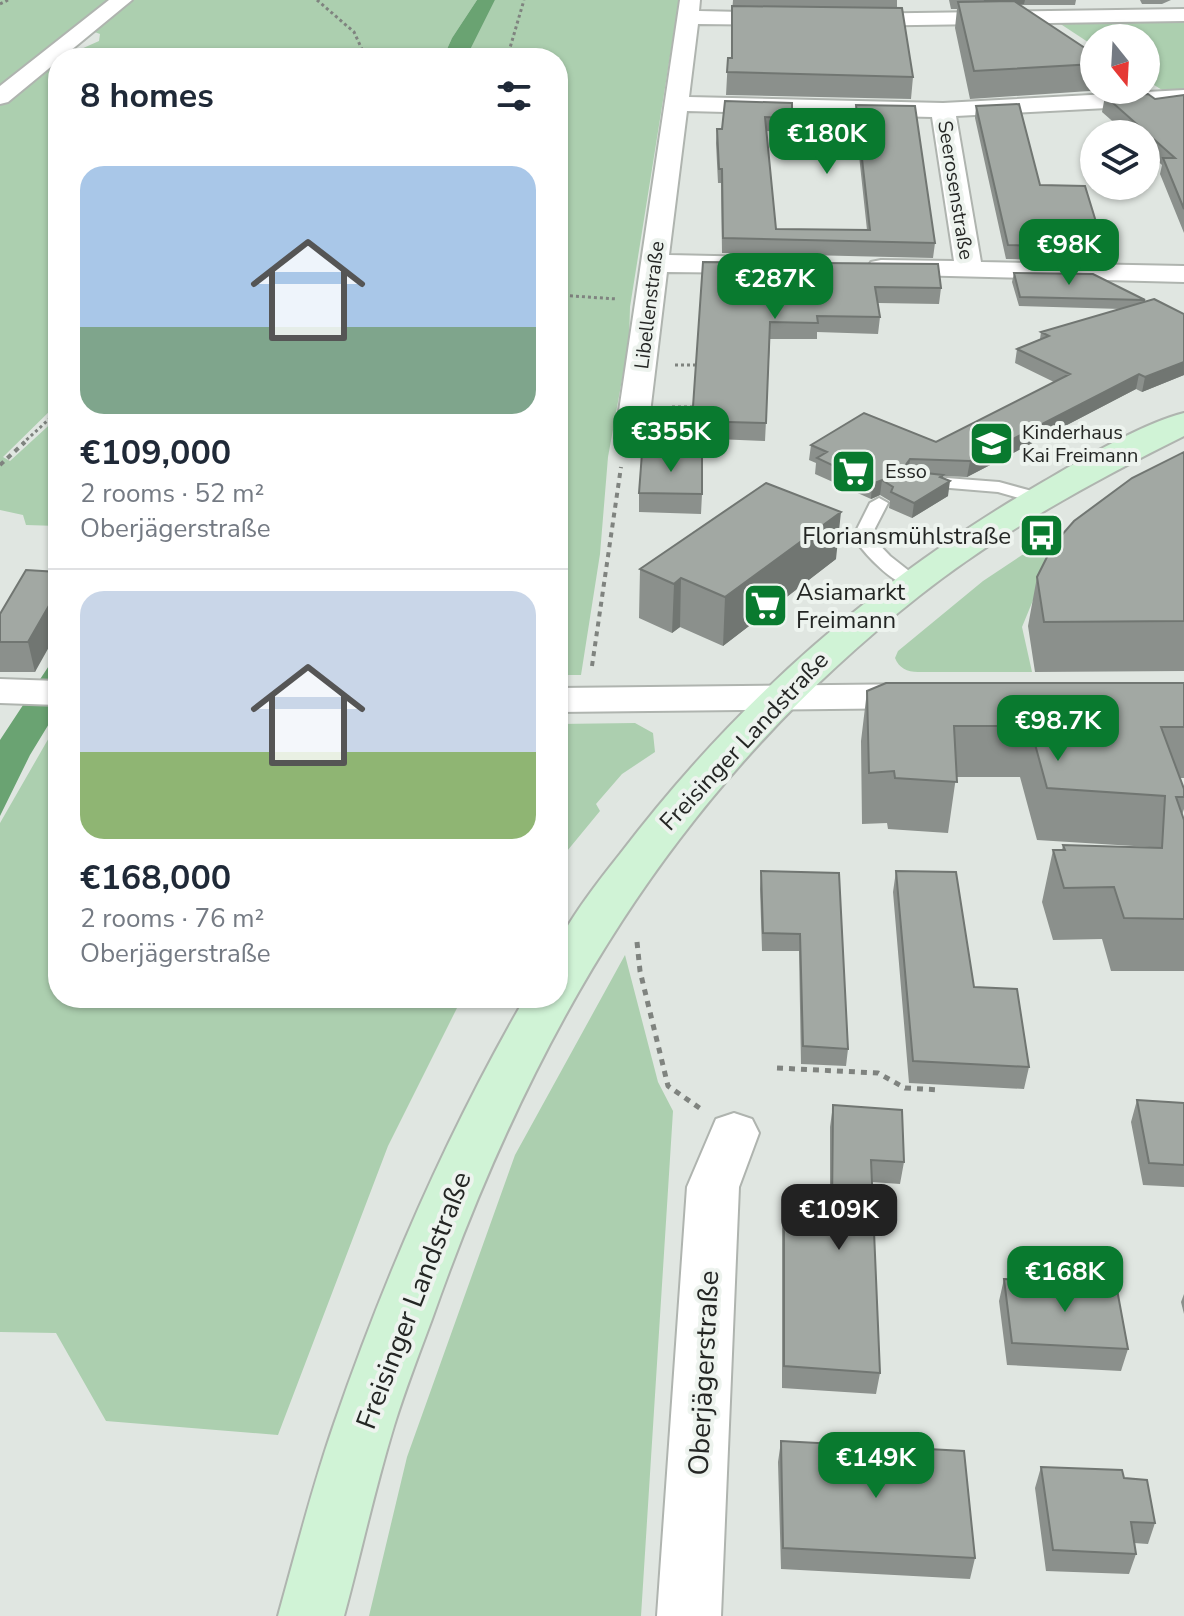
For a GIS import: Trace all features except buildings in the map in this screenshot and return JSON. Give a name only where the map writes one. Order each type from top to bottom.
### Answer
[{"type":"main road","name":"Freisinger Landstraße","points":[[568,967],[588,932],[651,841],[778,698],[856,624],[957,548],[1037,498],[1115,454],[1184,423]]},
{"type":"main road","name":"Freisinger Landstraße","points":[[311,1616],[364,1425],[434,1234],[498,1090],[544,1008]]},
{"type":"street","points":[[62,48],[122,0]]},
{"type":"street","points":[[1006,0],[1060,39]]},
{"type":"street","points":[[688,8],[813,19],[1184,15]]},
{"type":"street","name":"Libellenstraße","points":[[631,438],[688,8]]},
{"type":"street","points":[[0,97],[48,59]]},
{"type":"street","points":[[1160,95],[1184,97]]},
{"type":"street","points":[[677,104],[943,110],[1080,99]]},
{"type":"street","points":[[1160,103],[1184,118]]},
{"type":"street","name":"Seerosenstraße","points":[[943,110],[969,270]]},
{"type":"street","points":[[653,263],[781,266]]},
{"type":"street","points":[[859,267],[1184,274]]},
{"type":"street","points":[[2,691],[48,693]]},
{"type":"street","points":[[573,700],[961,696]]},
{"type":"street","name":"Oberjägerstraße","points":[[689,1616],[713,1187],[734,1133]]},
{"type":"lane","points":[[915,481],[999,487],[1037,498]]},
{"type":"lane","points":[[879,503],[862,537],[883,560],[911,582]]},
{"type":"path","points":[[0,4],[8,0]]},
{"type":"path","points":[[317,0],[354,32],[361,48]]},
{"type":"path","points":[[510,48],[524,0]]},
{"type":"path","points":[[568,296],[648,300]]},
{"type":"path","points":[[670,407],[695,407]]},
{"type":"path","points":[[0,465],[48,420]]},
{"type":"path","points":[[573,700],[624,443],[631,438]]},
{"type":"path","points":[[637,942],[640,971],[668,1086],[734,1133]]},
{"type":"path","points":[[777,1068],[878,1073],[905,1088],[940,1090]]},
{"type":"shaded area","points":[[0,0],[111,0],[48,48],[0,88]]},
{"type":"shaded area","points":[[132,0],[477,0],[448,48],[83,48],[99,41],[100,34],[92,31]]},
{"type":"shaded area","points":[[477,0],[495,0],[471,48],[448,48]]},
{"type":"shaded area","points":[[495,0],[679,0],[630,307],[629,341],[608,457],[600,554],[581,675],[568,675],[568,48],[471,48]]},
{"type":"shaded area","points":[[1184,19],[1184,92],[1167,93],[1160,89],[1160,24],[1080,24],[1080,37],[1059,23],[1065,20]]},
{"type":"shaded area","points":[[48,68],[48,413],[3,457],[10,461],[48,426],[48,526],[26,525],[23,515],[0,510],[0,106]]},
{"type":"shaded area","points":[[1052,535],[1085,551],[1036,593],[1022,627],[1032,672],[914,672],[899,664],[895,658],[898,651],[983,581]]},
{"type":"shaded area","points":[[48,667],[48,725],[0,816],[0,740]]},
{"type":"shaded area","points":[[635,723],[653,733],[655,752],[622,774],[596,804],[600,811],[568,850],[568,724]]},
{"type":"shaded area","points":[[48,739],[48,1008],[457,1008],[388,1146],[278,1435],[106,1421],[56,1333],[0,1332],[0,823]]},
{"type":"shaded area","points":[[625,955],[658,1082],[673,1111],[641,1616],[369,1616],[407,1457],[515,1155]]},
{"type":"place","name":"Kinderhaus Kai Freimann","points":[[991,444]]},
{"type":"place","name":"Esso","points":[[854,471]]},
{"type":"place","name":"Floriansmühlstraße","points":[[1042,536]]},
{"type":"place","name":"Asiamarkt Freimann","points":[[765,606]]}]
